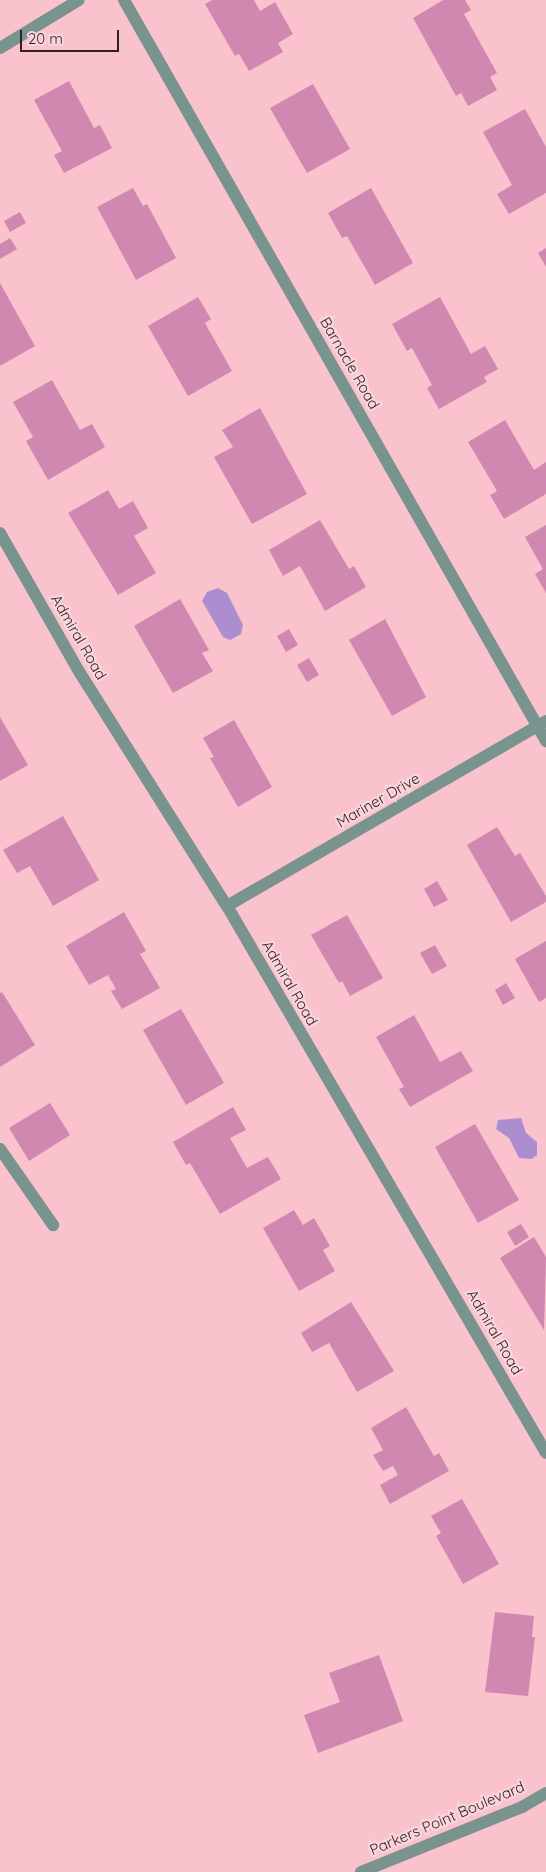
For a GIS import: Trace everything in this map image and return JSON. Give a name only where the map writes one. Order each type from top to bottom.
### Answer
[{"type":"street","points":[[0,48],[80,0]]},
{"type":"street","name":"Barnacle Road","points":[[124,0],[542,724],[546,741]]},
{"type":"street","name":"Admiral Road","points":[[0,533],[80,674],[227,906],[546,1453]]},
{"type":"street","name":"Mariner Drive","points":[[227,906],[542,724]]},
{"type":"street","points":[[0,1150],[53,1225]]},
{"type":"street","name":"Parkers Point Boulevard","points":[[361,1872],[522,1807],[546,1793]]},
{"type":"shaded area","points":[[218,588],[227,593],[243,625],[241,634],[230,640],[223,637],[202,601],[207,592]]},
{"type":"shaded area","points":[[521,1118],[526,1133],[537,1142],[537,1155],[532,1159],[519,1158],[509,1138],[496,1129],[498,1120]]},
{"type":"building","points":[[212,0],[254,0],[260,11],[275,2],[293,34],[278,43],[283,52],[249,71],[239,54],[235,56],[205,4]]},
{"type":"building","points":[[443,0],[465,0],[471,10],[464,14],[497,73],[490,77],[497,90],[468,106],[461,93],[456,96],[413,18]]},
{"type":"building","points":[[69,81],[94,128],[100,125],[112,148],[64,173],[54,155],[62,151],[34,100]]},
{"type":"building","points":[[313,84],[350,149],[307,173],[270,108]]},
{"type":"building","points":[[525,109],[546,147],[546,193],[509,214],[497,194],[512,185],[483,132]]},
{"type":"building","points":[[133,188],[143,206],[147,204],[176,258],[136,280],[97,207]]},
{"type":"building","points":[[371,188],[413,263],[375,285],[347,236],[342,238],[328,213]]},
{"type":"building","points":[[20,212],[26,223],[10,232],[4,221]]},
{"type":"building","points":[[10,238],[17,249],[0,259],[0,244]]},
{"type":"building","points":[[546,248],[546,267],[538,253]]},
{"type":"building","points":[[0,283],[35,346],[0,366]]},
{"type":"building","points":[[198,297],[211,319],[205,323],[232,371],[188,396],[148,326]]},
{"type":"building","points":[[440,297],[471,354],[485,346],[498,369],[484,377],[487,382],[439,409],[427,388],[432,385],[412,348],[407,351],[392,324]]},
{"type":"building","points":[[52,380],[80,430],[92,424],[105,447],[48,480],[26,441],[33,437],[13,402]]},
{"type":"building","points":[[260,408],[307,494],[252,524],[214,457],[233,447],[222,430]]},
{"type":"building","points":[[505,420],[534,470],[546,462],[546,494],[504,519],[490,495],[497,491],[468,442]]},
{"type":"building","points":[[108,490],[119,509],[133,501],[148,528],[134,536],[156,573],[118,595],[68,513]]},
{"type":"building","points":[[320,520],[349,569],[354,566],[366,587],[325,611],[300,566],[283,576],[269,550]]},
{"type":"building","points":[[546,525],[546,593],[535,574],[543,569],[525,537]]},
{"type":"building","points":[[180,599],[209,650],[202,653],[213,671],[173,693],[134,626]]},
{"type":"building","points":[[385,619],[426,697],[392,716],[349,640]]},
{"type":"building","points":[[289,629],[298,645],[286,652],[277,636]]},
{"type":"building","points":[[309,658],[319,675],[307,682],[297,665]]},
{"type":"building","points":[[0,717],[28,765],[0,781]]},
{"type":"building","points":[[234,720],[272,787],[238,807],[210,758],[214,757],[203,738]]},
{"type":"building","points":[[63,816],[99,880],[53,906],[30,866],[17,873],[3,850]]},
{"type":"building","points":[[497,827],[515,856],[520,853],[546,896],[546,902],[511,922],[467,845]]},
{"type":"building","points":[[437,881],[448,900],[434,907],[424,889]]},
{"type":"building","points":[[124,912],[146,951],[140,954],[160,988],[122,1009],[111,991],[116,989],[108,975],[89,985],[66,946]]},
{"type":"building","points":[[347,915],[383,978],[350,996],[342,981],[339,983],[311,935]]},
{"type":"building","points":[[546,941],[546,998],[539,1002],[515,959]]},
{"type":"building","points":[[435,945],[447,966],[432,974],[420,953]]},
{"type":"building","points":[[506,983],[515,998],[503,1005],[495,990]]},
{"type":"building","points":[[2,992],[35,1045],[0,1067],[0,993]]},
{"type":"building","points":[[181,1009],[224,1083],[186,1105],[143,1030]]},
{"type":"building","points":[[414,1015],[440,1062],[461,1051],[473,1071],[410,1107],[399,1089],[404,1087],[376,1037]]},
{"type":"building","points":[[50,1103],[70,1135],[29,1161],[9,1128]]},
{"type":"building","points":[[233,1107],[246,1130],[230,1138],[247,1168],[268,1157],[281,1179],[220,1214],[190,1163],[186,1165],[173,1142]]},
{"type":"building","points":[[475,1124],[519,1200],[478,1223],[435,1147]]},
{"type":"building","points":[[294,1210],[303,1225],[314,1218],[330,1246],[323,1250],[335,1271],[299,1291],[263,1228]]},
{"type":"building","points":[[521,1224],[529,1237],[515,1246],[507,1232]]},
{"type":"building","points":[[534,1237],[546,1257],[544,1330],[500,1258]]},
{"type":"building","points":[[351,1302],[394,1371],[357,1392],[329,1343],[312,1352],[301,1333]]},
{"type":"building","points":[[406,1407],[434,1456],[439,1453],[449,1471],[390,1504],[380,1485],[398,1475],[393,1466],[383,1471],[373,1455],[383,1450],[371,1428]]},
{"type":"building","points":[[462,1499],[499,1564],[463,1584],[436,1536],[441,1533],[431,1516]]},
{"type":"building","points":[[495,1612],[534,1616],[532,1637],[535,1637],[528,1696],[485,1692]]},
{"type":"building","points":[[379,1655],[403,1721],[318,1753],[304,1715],[340,1702],[329,1673]]}]
